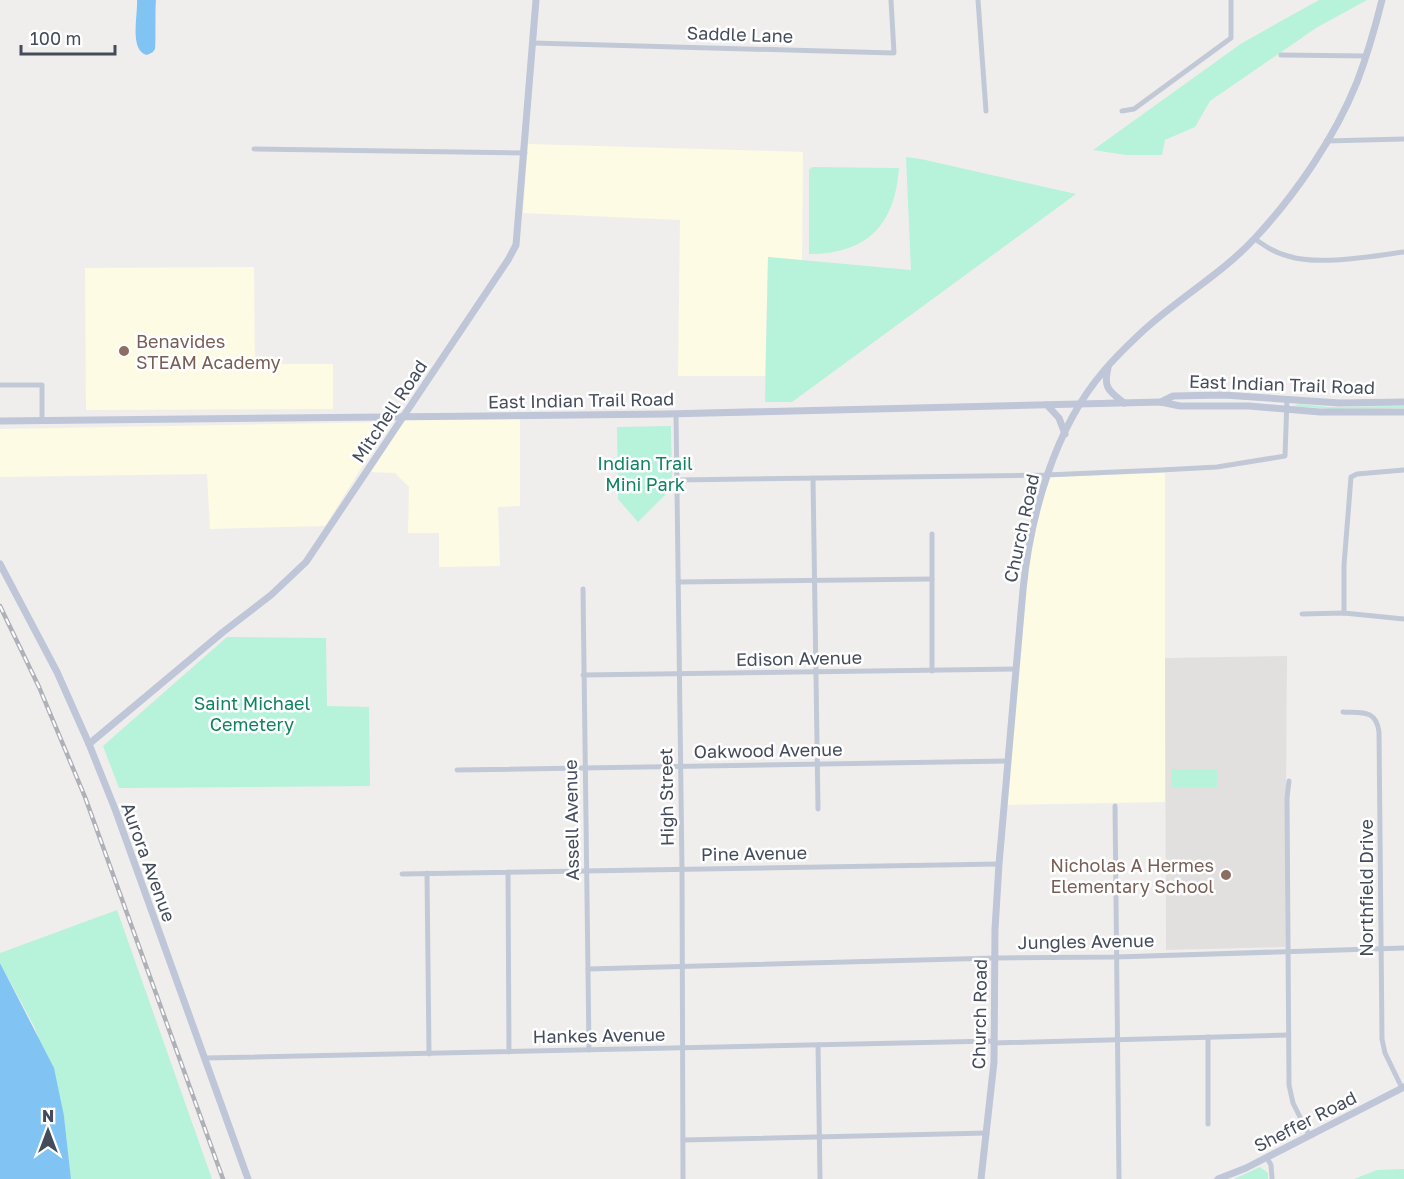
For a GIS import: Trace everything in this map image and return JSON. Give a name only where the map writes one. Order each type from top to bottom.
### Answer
[{"type":"street","name":"Mitchell Road","points":[[89,744],[298,571],[315,551],[402,416],[508,260],[516,245],[536,0]]},
{"type":"street","name":"Saddle Lane","points":[[532,43],[894,53],[891,0]]},
{"type":"street","points":[[978,0],[986,111]]},
{"type":"street","points":[[1122,111],[1134,109],[1231,38],[1231,0]]},
{"type":"street","name":"Church Road","points":[[981,1179],[994,1042],[999,864],[1007,761],[1026,564],[1046,475],[1080,404],[1108,366],[1144,330],[1255,239],[1288,201],[1339,121],[1366,56],[1382,0]]},
{"type":"street","points":[[1281,55],[1366,56]]},
{"type":"street","points":[[1326,141],[1404,139]]},
{"type":"street","points":[[254,149],[525,153]]},
{"type":"street","points":[[1255,239],[1276,252],[1304,260],[1404,252]]},
{"type":"street","points":[[1108,366],[1106,385],[1109,391],[1124,403]]},
{"type":"street","points":[[0,385],[42,385],[42,420]]},
{"type":"street","name":"East Indian Trail Road","points":[[1161,402],[1173,396],[1212,395],[1339,403],[1404,402]]},
{"type":"street","points":[[677,480],[1046,475],[1217,467],[1285,456],[1287,399]]},
{"type":"street","name":"East Indian Trail Road","points":[[0,421],[676,414],[1161,402],[1180,406],[1237,406],[1348,413],[1404,412]]},
{"type":"street","points":[[1047,405],[1059,418],[1065,434]]},
{"type":"street","name":"High Street","points":[[676,414],[682,869],[683,1179]]},
{"type":"street","points":[[1344,614],[1344,565],[1351,477],[1357,474],[1404,470]]},
{"type":"street","points":[[813,478],[818,809]]},
{"type":"street","points":[[932,534],[932,671]]},
{"type":"street","name":"Aurora Avenue","points":[[0,564],[57,672],[89,744],[248,1179]]},
{"type":"street","points":[[678,582],[932,579]]},
{"type":"street","name":"Assell Avenue","points":[[583,589],[589,1050]]},
{"type":"street","points":[[1302,614],[1344,614],[1404,619]]},
{"type":"street","name":"Edison Avenue","points":[[584,675],[1016,669]]},
{"type":"street","name":"Northfield Drive","points":[[1343,712],[1369,714],[1378,724],[1383,1046],[1403,1087]]},
{"type":"street","name":"Oakwood Avenue","points":[[458,770],[1007,761]]},
{"type":"street","points":[[1289,781],[1287,798],[1290,1095],[1309,1136]]},
{"type":"street","points":[[1115,806],[1119,1179]]},
{"type":"street","name":"Pine Avenue","points":[[402,874],[999,864]]},
{"type":"street","points":[[508,872],[509,1052]]},
{"type":"street","points":[[427,873],[429,1054]]},
{"type":"street","name":"Jungles Avenue","points":[[588,969],[1404,948]]},
{"type":"street","name":"Hankes Avenue","points":[[205,1058],[1288,1035]]},
{"type":"street","points":[[1208,1037],[1208,1124]]},
{"type":"street","points":[[818,1045],[820,1179]]},
{"type":"street","name":"Sheffer Road","points":[[1218,1179],[1267,1158],[1403,1087]]},
{"type":"street","points":[[683,1140],[987,1133]]},
{"type":"street","points":[[1267,1158],[1271,1165],[1272,1179]]},
{"type":"shaded area","points":[[528,144],[803,152],[802,260],[768,257],[765,376],[678,376],[680,220],[523,213]]},
{"type":"shaded area","points":[[254,267],[255,364],[333,364],[333,409],[86,410],[85,268]]},
{"type":"shaded area","points":[[520,419],[520,506],[498,507],[500,566],[439,567],[439,533],[408,533],[409,487],[395,473],[371,472],[404,420]]},
{"type":"shaded area","points":[[390,422],[325,526],[210,529],[207,474],[0,477],[0,429]]},
{"type":"shaded area","points":[[1165,473],[1165,802],[1006,805],[1028,564],[1048,477]]},
{"type":"shaded area","name":"Nicholas A Hermes Elementary School","points":[[1287,656],[1285,947],[1166,950],[1165,658]]},
{"type":"green space","points":[[1319,0],[1367,0],[1316,28],[1210,101],[1195,127],[1165,140],[1162,155],[1126,155],[1093,150],[1242,43]]},
{"type":"green space","points":[[906,157],[1076,194],[792,402],[765,402],[768,257],[911,270]]},
{"type":"green space","points":[[812,167],[899,168],[896,188],[884,220],[862,242],[847,249],[809,254],[809,170]]},
{"type":"green space","points":[[1299,404],[1329,407],[1404,406],[1404,408],[1332,409],[1293,406]]},
{"type":"green space","name":"Indian Trail Mini Park","points":[[671,426],[672,488],[638,522],[618,499],[617,427]]},
{"type":"green space","name":"Saint Michael Cemetery","points":[[227,637],[326,638],[327,706],[369,707],[370,786],[119,788],[103,746]]},
{"type":"green space","points":[[1171,769],[1217,769],[1217,787],[1171,787]]},
{"type":"green space","points":[[117,910],[212,1179],[71,1179],[64,1116],[35,1028],[0,963],[0,953]]},
{"type":"green space","points":[[1260,1167],[1268,1173],[1268,1179],[1234,1179]]},
{"type":"green space","points":[[1404,1169],[1404,1179],[1354,1179],[1377,1170]]},
{"type":"water","points":[[137,0],[156,0],[155,49],[147,55],[141,52],[136,40]]},
{"type":"water","points":[[0,963],[54,1068],[64,1116],[71,1179],[0,1179]]},
{"type":"railway","points":[[0,606],[39,687],[85,797],[223,1179]]},
{"type":"place","name":"Benavides STEAM Academy","points":[[124,351]]},
{"type":"place","name":"Nicholas A Hermes Elementary School","points":[[1226,875]]}]
